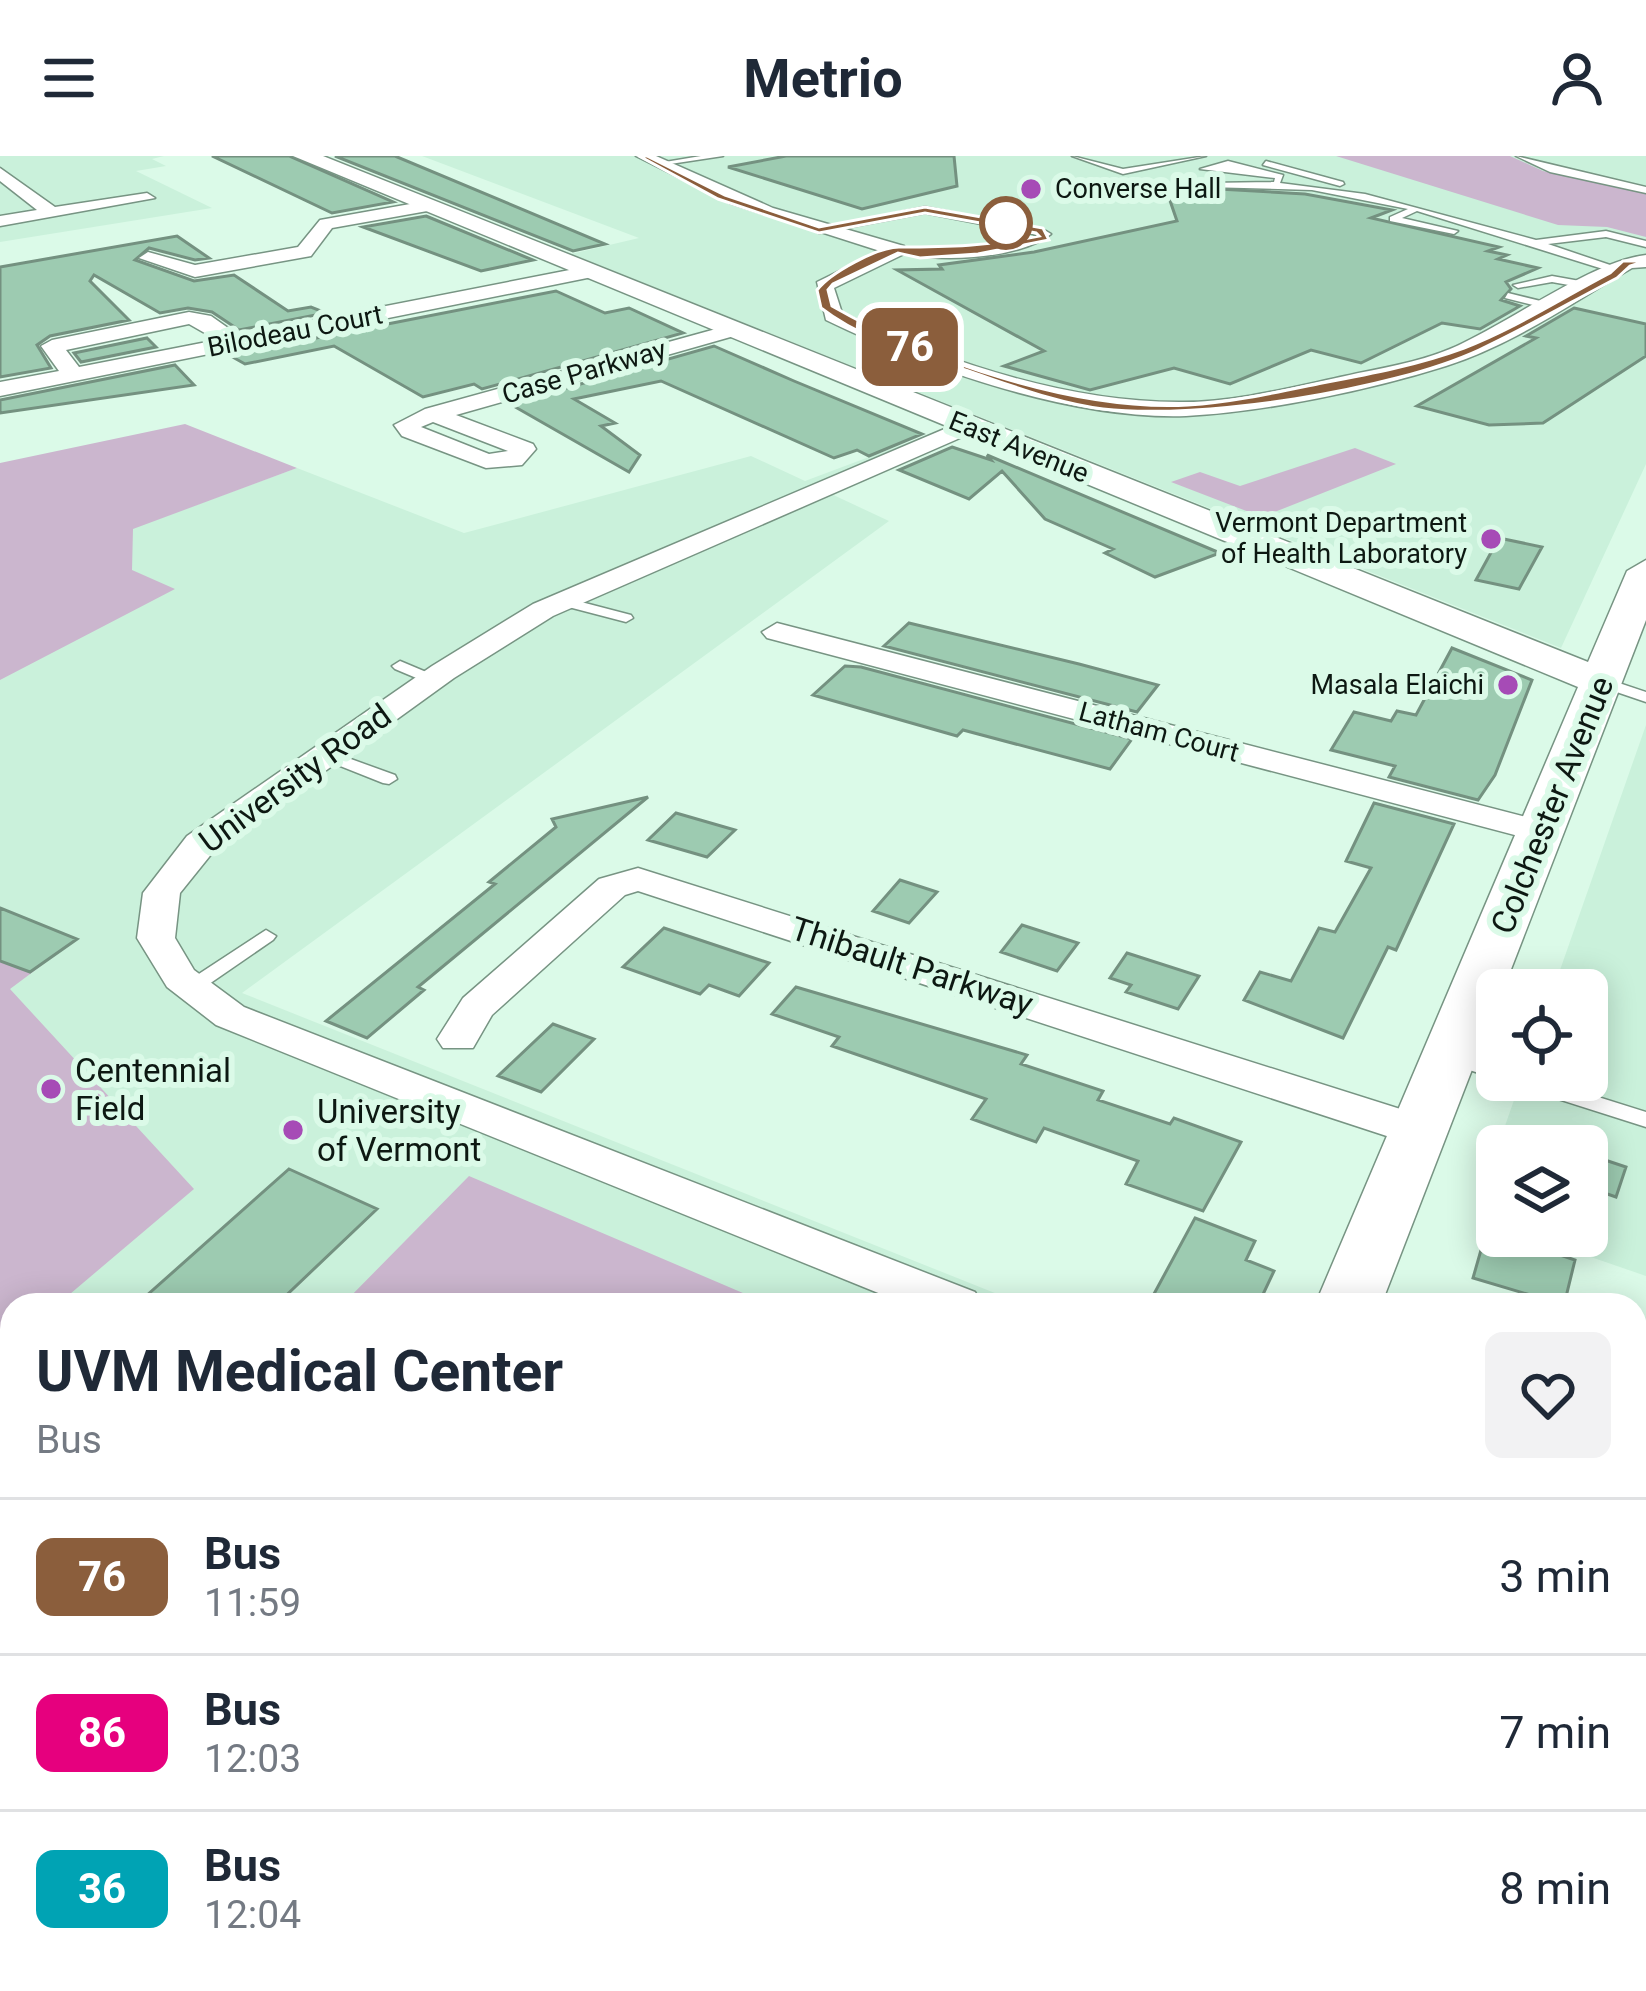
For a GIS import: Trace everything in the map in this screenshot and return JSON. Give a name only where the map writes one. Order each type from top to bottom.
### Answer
[{"type":"main road","name":"East Avenue","points":[[304,156],[1601,682]]},
{"type":"main road","name":"Colchester Avenue","points":[[1353,1293],[1420,1131],[1474,1065],[1541,831],[1646,571]]},
{"type":"street","points":[[651,160],[722,197],[897,250]]},
{"type":"street","points":[[0,173],[52,213]]},
{"type":"street","points":[[2,218],[147,198]]},
{"type":"street","points":[[148,258],[195,271],[304,252],[316,230],[332,223],[427,206]]},
{"type":"street","points":[[310,217],[332,223]]},
{"type":"street","points":[[897,250],[824,286],[833,316],[877,337],[1058,396],[1120,407],[1234,404],[1406,371],[1472,349],[1619,271],[1646,265]]},
{"type":"street","name":"Bilodeau Court","points":[[0,389],[590,272]]},
{"type":"street","points":[[74,375],[52,346],[189,318],[205,320],[235,343]]},
{"type":"street","name":"Case Parkway","points":[[433,414],[734,331]]},
{"type":"street","name":"University Road","points":[[928,1293],[230,1016],[189,989],[167,967],[151,924],[165,880],[200,844],[326,755],[417,673],[562,601],[968,426]]},
{"type":"street","name":"Latham Court","points":[[777,632],[1541,831]]},
{"type":"street","name":"Thibault Parkway","points":[[458,1039],[477,1006],[612,887],[638,879],[1420,1131]]},
{"type":"lane","points":[[651,160],[719,156]]},
{"type":"lane","points":[[1075,157],[1124,172],[1202,156]]},
{"type":"lane","points":[[1239,156],[1352,188],[1346,196]]},
{"type":"lane","points":[[1520,156],[1542,161],[1563,156]]},
{"type":"lane","points":[[1542,161],[1553,170],[1646,190]]},
{"type":"lane","points":[[1258,171],[1252,175],[1204,169],[1228,163],[1258,171],[1280,177],[1275,188]]},
{"type":"lane","points":[[1209,185],[1275,188],[1416,208],[1619,271]]},
{"type":"lane","points":[[1416,208],[1394,219],[1496,232]]},
{"type":"lane","points":[[819,230],[925,210],[1046,234],[1034,242],[978,251],[920,255],[897,250]]},
{"type":"lane","points":[[1531,244],[1606,233],[1646,244]]},
{"type":"lane","points":[[1518,285],[1552,279],[1591,286]]},
{"type":"lane","points":[[1508,296],[1549,306]]},
{"type":"lane","points":[[562,601],[626,618]]},
{"type":"lane","points":[[1601,682],[1646,697]]},
{"type":"lane","points":[[326,755],[389,778]]},
{"type":"lane","points":[[189,989],[266,936]]},
{"type":"lane","points":[[1587,1101],[1646,1120]]},
{"type":"shaded area","points":[[0,156],[164,156],[152,159],[166,166],[136,171],[212,208],[0,242]]},
{"type":"shaded area","points":[[422,156],[1646,156],[1646,464],[1561,648],[571,254],[639,238]]},
{"type":"shaded area","points":[[1336,156],[1510,156],[1543,171],[1646,193],[1646,237],[1607,227],[1558,225]]},
{"type":"shaded area","points":[[185,424],[297,468],[133,529],[132,570],[175,589],[0,680],[0,463]]},
{"type":"shaded area","name":"University of Vermont","points":[[933,433],[952,441],[827,492],[889,521],[242,993],[995,1293],[0,1293],[0,577],[297,468],[464,533],[751,456],[805,481]]},
{"type":"shaded area","points":[[1355,448],[1396,464],[1262,517],[1171,482],[1200,472],[1240,486]]},
{"type":"shaded area","points":[[1646,725],[1646,1276],[1591,1257],[1608,1257],[1608,1125],[1505,1125],[1514,1101],[1608,1101],[1608,969],[1560,969]]},
{"type":"shaded area","name":"Centennial Field","points":[[0,908],[77,939],[10,989],[194,1189],[71,1293],[0,1293]]},
{"type":"shaded area","points":[[469,1176],[743,1293],[354,1293]]},
{"type":"building","points":[[212,156],[289,156],[393,202],[332,213]]},
{"type":"building","points":[[335,156],[395,156],[605,244],[573,251]]},
{"type":"building","points":[[786,156],[954,156],[957,186],[862,209],[728,167]]},
{"type":"building","points":[[1165,186],[1305,194],[1392,210],[1371,218],[1499,247],[1488,251],[1507,255],[1498,259],[1538,268],[1506,282],[1511,289],[1501,300],[1520,306],[1480,329],[1442,323],[1361,363],[1311,350],[1230,384],[1174,368],[1090,390],[1004,366],[1044,351],[897,270],[942,269],[939,265],[1034,252],[1177,221]]},
{"type":"building","points":[[426,216],[533,260],[481,271],[363,227]]},
{"type":"building","points":[[177,236],[209,258],[195,260],[149,248],[135,260],[194,281],[234,275],[288,311],[311,307],[326,313],[239,330],[212,312],[188,308],[160,313],[94,275],[90,281],[129,320],[50,336],[37,345],[51,368],[0,377],[0,267]]},
{"type":"building","points":[[556,291],[605,313],[629,308],[683,333],[482,389],[474,384],[423,397],[334,346],[245,364],[229,355]]},
{"type":"building","points":[[1574,308],[1646,324],[1646,356],[1543,423],[1489,425],[1417,406],[1536,338],[1526,336]]},
{"type":"building","points":[[147,338],[156,347],[81,362],[74,353]]},
{"type":"building","points":[[714,346],[922,434],[869,456],[857,450],[834,458],[661,381],[574,399],[615,423],[601,426],[640,455],[629,472],[510,404]]},
{"type":"building","points":[[175,365],[194,385],[0,413],[0,400]]},
{"type":"building","points":[[952,447],[991,460],[987,455],[1220,553],[1155,577],[1105,553],[1113,549],[1045,519],[1002,471],[969,499],[899,470]]},
{"type":"building","points":[[1499,538],[1542,547],[1519,589],[1476,580]]},
{"type":"building","points":[[909,623],[1158,685],[1137,712],[884,646]]},
{"type":"building","points":[[1452,648],[1532,680],[1495,775],[1478,800],[1389,777],[1395,766],[1331,750],[1354,712],[1391,721],[1397,711],[1416,715]]},
{"type":"building","points":[[845,666],[1132,739],[1110,769],[963,730],[957,736],[813,695]]},
{"type":"building","points":[[648,797],[418,987],[424,990],[367,1038],[326,1021],[495,884],[489,882],[556,827],[552,819]]},
{"type":"building","points":[[1374,803],[1454,824],[1396,950],[1388,947],[1343,1038],[1244,1000],[1260,972],[1291,981],[1319,928],[1335,932],[1371,868],[1346,861]]},
{"type":"building","points":[[676,813],[735,830],[707,857],[648,840]]},
{"type":"building","points":[[900,880],[937,892],[909,923],[873,911]]},
{"type":"building","points":[[0,908],[77,939],[30,972],[0,961]]},
{"type":"building","points":[[1022,925],[1078,943],[1057,971],[1001,952]]},
{"type":"building","points":[[664,928],[769,963],[739,996],[709,985],[700,994],[623,967]]},
{"type":"building","points":[[1127,953],[1199,976],[1178,1009],[1126,992],[1131,985],[1110,978]]},
{"type":"building","points":[[796,987],[1027,1055],[1021,1064],[1103,1091],[1098,1100],[1170,1124],[1174,1118],[1241,1142],[1203,1211],[1126,1184],[1138,1161],[1044,1128],[1036,1142],[972,1119],[986,1099],[832,1046],[839,1037],[772,1014]]},
{"type":"building","points":[[553,1024],[594,1039],[541,1092],[498,1076]]},
{"type":"building","points":[[1608,1161],[1626,1167],[1616,1197],[1608,1194]]},
{"type":"building","points":[[289,1169],[377,1209],[289,1293],[150,1293]]},
{"type":"building","points":[[1195,1218],[1255,1241],[1246,1260],[1274,1271],[1264,1293],[1154,1293]]},
{"type":"building","points":[[1479,1257],[1575,1260],[1567,1293],[1524,1293],[1473,1278]]},
{"type":"bus line","name":"76","points":[[644,156],[680,179],[722,197],[819,230],[925,210],[1039,230],[1046,238],[978,251],[920,255],[897,250],[829,281],[822,290],[826,308],[877,337],[1058,396],[1102,405],[1184,409],[1234,404],[1406,371],[1472,349],[1613,275],[1627,263],[1646,261]]},
{"type":"place","name":"Converse Hall","points":[[1031,189]]},
{"type":"place","name":"Vermont Department of Health Laboratory","points":[[1491,539]]},
{"type":"place","name":"Masala Elaichi","points":[[1508,685]]},
{"type":"place","name":"Centennial Field","points":[[51,1089]]},
{"type":"place","name":"University of Vermont","points":[[293,1130]]}]
